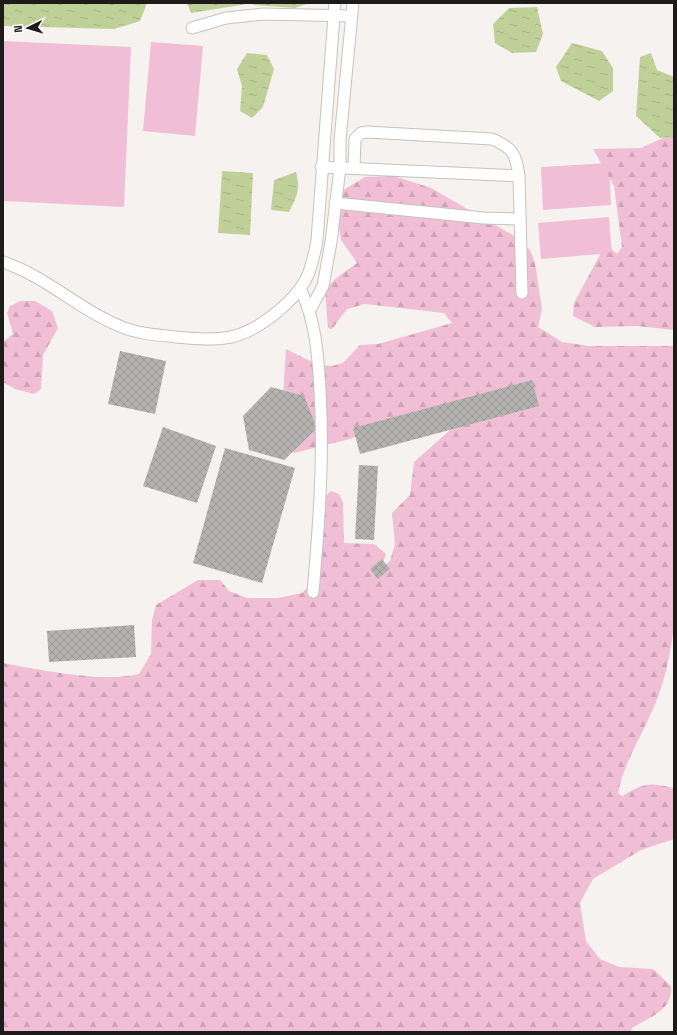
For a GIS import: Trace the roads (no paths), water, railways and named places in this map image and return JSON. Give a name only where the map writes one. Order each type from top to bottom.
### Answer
[{"type":"lane","points":[[3,262],[23,269],[43,280],[100,317],[123,328],[149,334],[207,340],[228,338],[249,332],[266,322],[301,290],[312,266],[317,240],[321,167],[335,3]]},
{"type":"lane","points":[[310,310],[323,286],[331,242],[340,168],[340,140],[353,3]]},
{"type":"lane","points":[[192,28],[226,18],[263,14],[334,14],[351,16]]},
{"type":"lane","points":[[354,168],[355,139],[361,133],[367,132],[492,139],[505,144],[512,150],[517,159],[519,176],[522,293]]},
{"type":"lane","points":[[321,167],[519,176]]},
{"type":"lane","points":[[335,203],[484,218],[520,219]]},
{"type":"lane","points":[[301,290],[310,310],[318,358],[322,428],[321,485],[313,592]]},
{"type":"water","points":[[3,3],[147,3],[140,21],[114,29],[3,26]]},
{"type":"water","points":[[187,3],[247,3],[247,4],[191,13]]},
{"type":"water","points":[[253,3],[309,3],[295,8],[253,5]]},
{"type":"water","points":[[537,7],[543,34],[536,52],[512,53],[495,43],[493,24],[509,8]]},
{"type":"water","points":[[572,43],[602,51],[613,68],[613,91],[599,101],[561,81],[556,67]]},
{"type":"water","points":[[247,53],[267,55],[274,69],[263,107],[252,118],[240,111],[242,86],[237,69]]},
{"type":"water","points":[[651,53],[657,70],[674,77],[674,137],[660,138],[636,116],[640,57]]},
{"type":"water","points":[[222,171],[253,173],[250,235],[218,233]]},
{"type":"water","points":[[296,172],[298,188],[289,212],[271,210],[274,180]]}]
